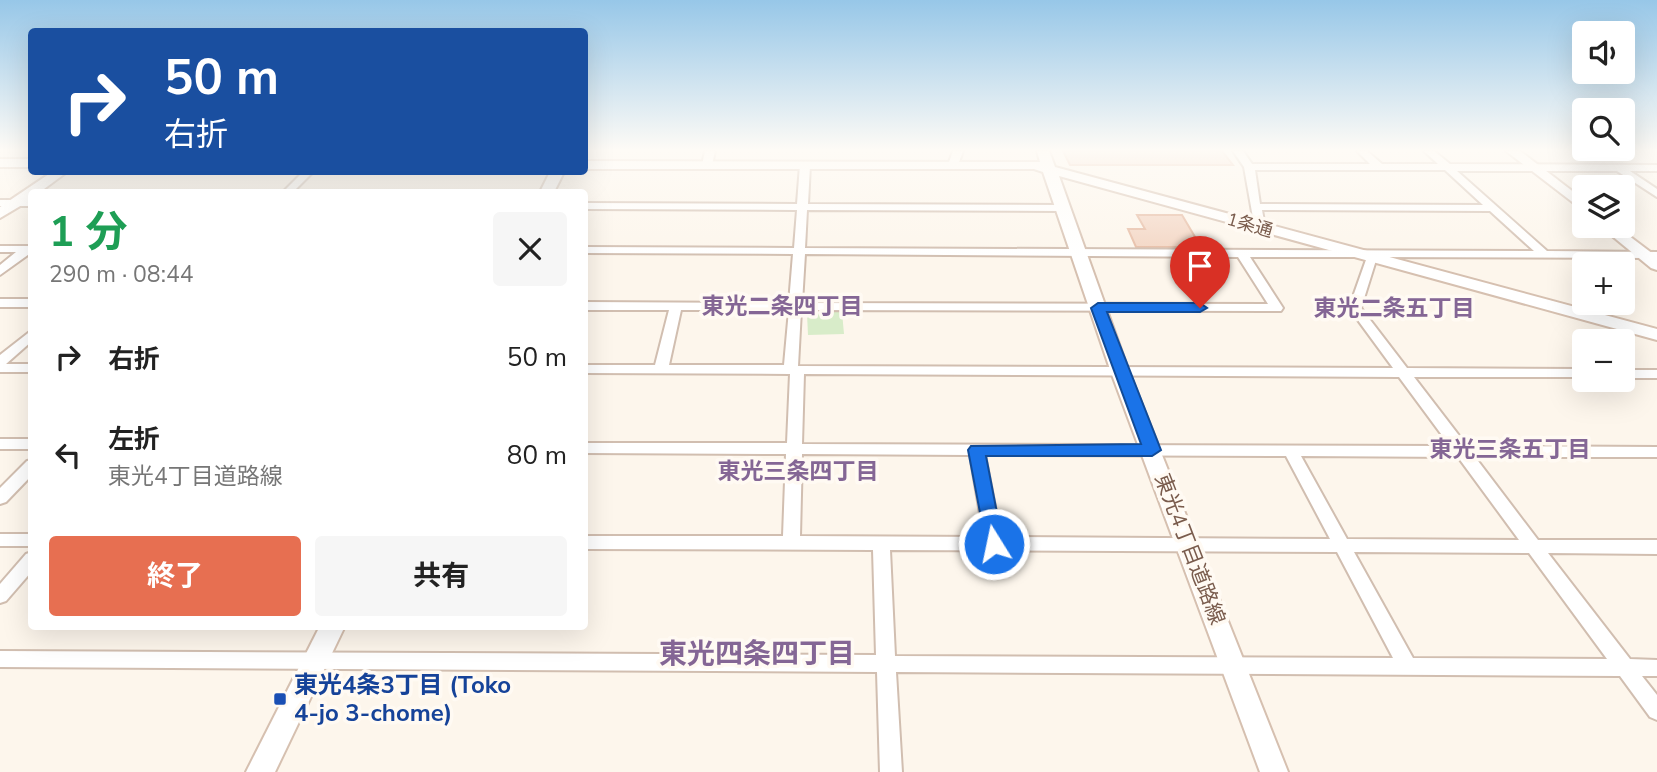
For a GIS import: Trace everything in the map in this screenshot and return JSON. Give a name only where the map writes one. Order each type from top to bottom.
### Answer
[{"type":"street","points":[[791,543],[796,306],[804,187]]},
{"type":"street","name":"東光4丁目道路線","points":[[1054,187],[1120,372],[1274,772]]},
{"type":"street","name":"1条通","points":[[1128,187],[1259,227],[1657,335]]},
{"type":"street","points":[[1254,187],[1259,227]]},
{"type":"street","points":[[1470,187],[1545,255]]},
{"type":"street","points":[[0,214],[28,195]]},
{"type":"street","points":[[0,203],[28,203]]},
{"type":"street","points":[[588,206],[1063,208]]},
{"type":"street","points":[[1258,207],[1493,208]]},
{"type":"street","points":[[1625,238],[1650,255],[1657,265]]},
{"type":"street","points":[[0,249],[28,249]]},
{"type":"street","points":[[0,271],[28,250]]},
{"type":"street","points":[[588,250],[1650,255]]},
{"type":"street","points":[[588,306],[1277,308],[1242,253]]},
{"type":"street","points":[[1373,258],[1355,308],[1657,711]]},
{"type":"street","points":[[0,303],[28,303]]},
{"type":"street","points":[[661,370],[676,306]]},
{"type":"street","points":[[0,362],[28,338]]},
{"type":"street","points":[[0,368],[28,368]]},
{"type":"street","points":[[588,369],[1572,373]]},
{"type":"street","points":[[1635,373],[1657,374]]},
{"type":"street","points":[[0,444],[28,444]]},
{"type":"street","points":[[588,448],[1657,452]]},
{"type":"street","points":[[977,450],[994,544]]},
{"type":"street","points":[[1292,451],[1407,666]]},
{"type":"street","points":[[0,498],[28,469]]},
{"type":"street","points":[[0,540],[28,540]]},
{"type":"street","points":[[588,542],[1657,547]]},
{"type":"street","points":[[881,544],[891,772]]},
{"type":"street","points":[[0,596],[28,564]]},
{"type":"street","points":[[260,772],[331,630]]},
{"type":"street","points":[[0,659],[1657,668]]},
{"type":"green space","points":[[812,311],[842,312],[844,334],[808,335],[807,314]]},
{"type":"building","points":[[1137,215],[1182,215],[1201,247],[1136,247],[1128,229],[1145,229]]},
{"type":"place","name":"東光4条3丁目 (Toko 4-jo 3-chome)","points":[[280,699]]},
{"type":"district","name":"東光二条四丁目","points":[[782,306]]},
{"type":"district","name":"東光二条五丁目","points":[[1394,308]]},
{"type":"district","name":"東光三条五丁目","points":[[1510,449]]},
{"type":"district","name":"東光三条四丁目","points":[[798,471]]},
{"type":"district","name":"東光四条四丁目","points":[[757,654]]},
{"type":"route","points":[[994,544],[977,450],[1152,450],[1120,372],[1098,308],[1200,308]]}]
